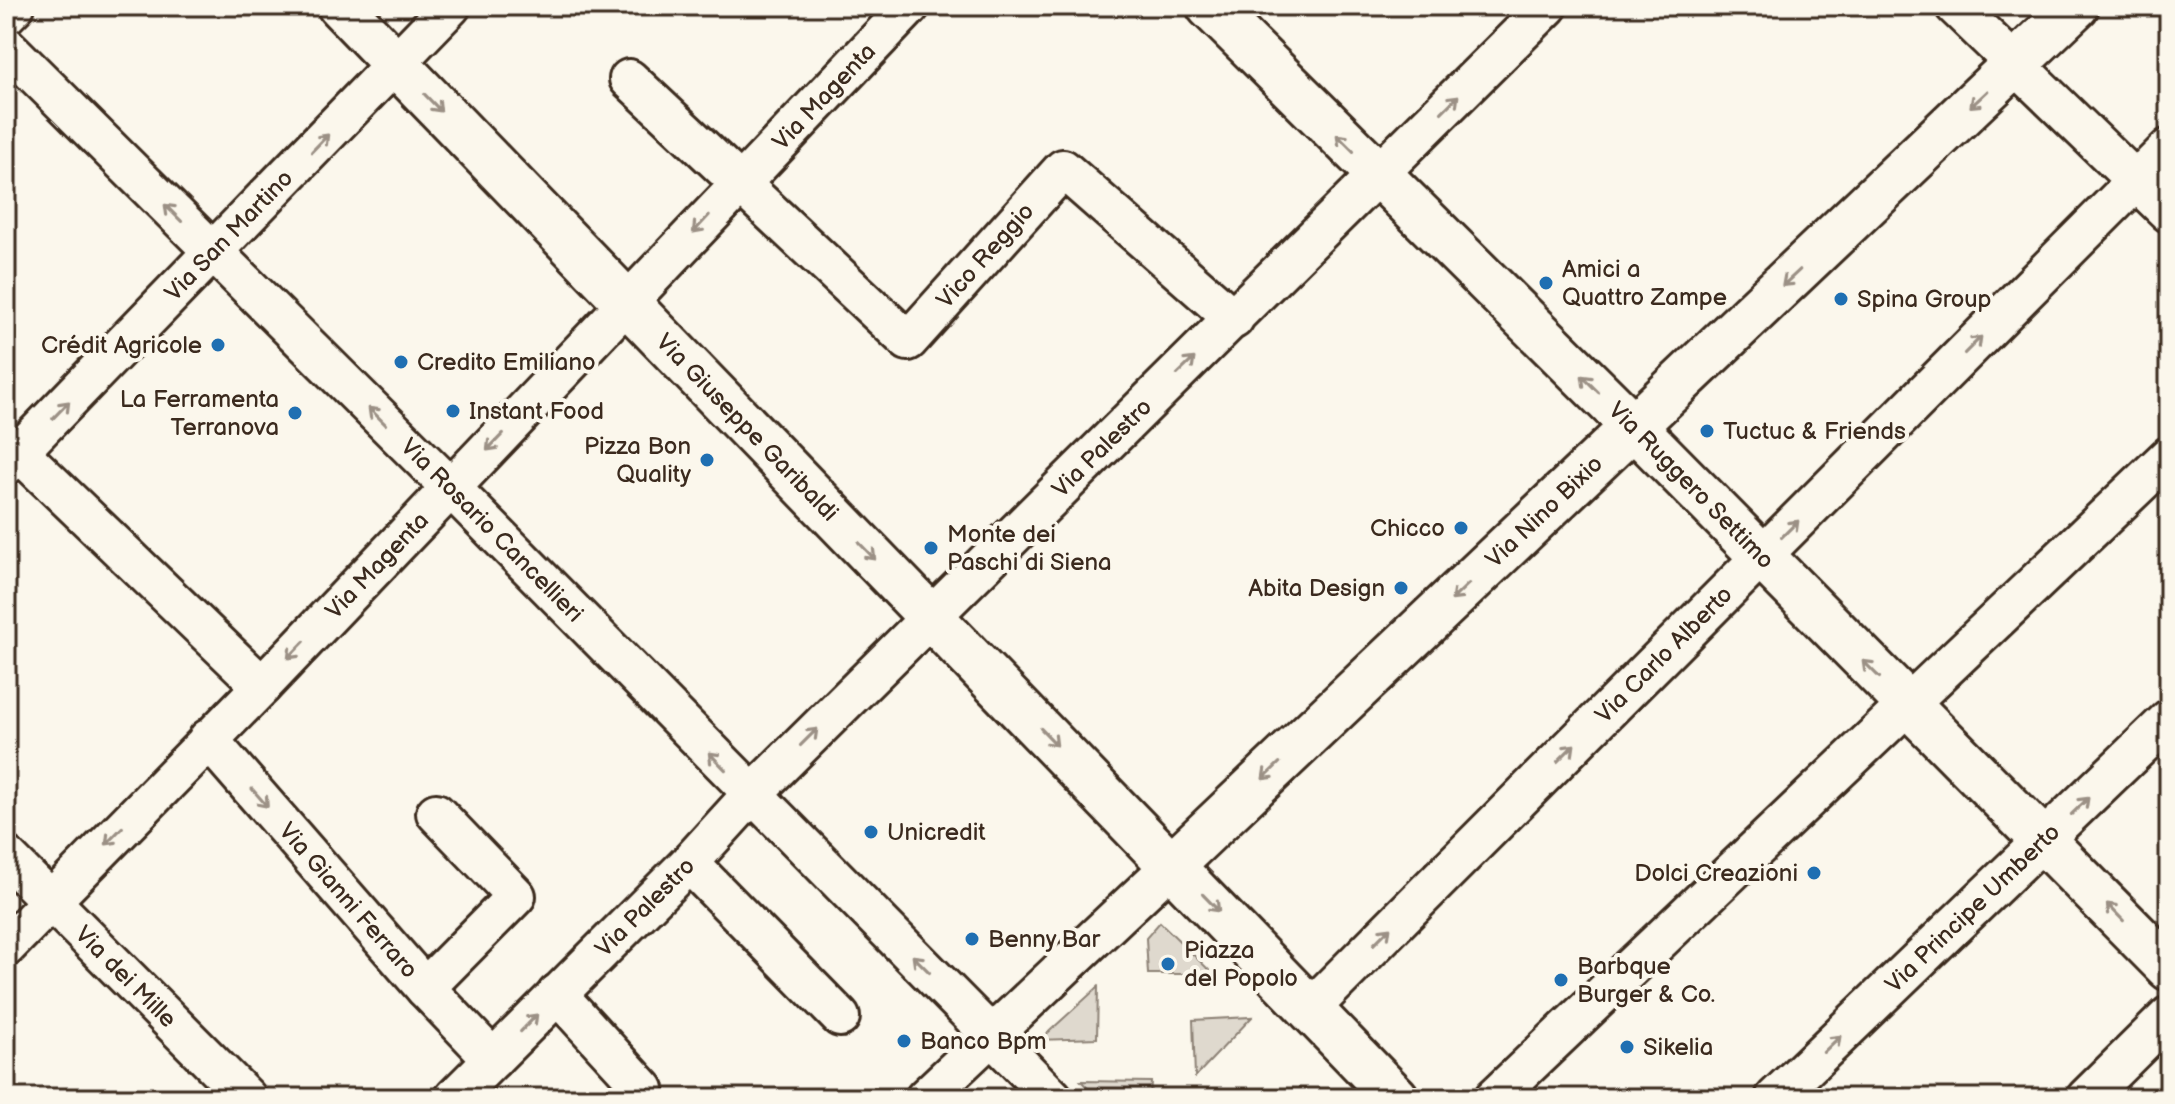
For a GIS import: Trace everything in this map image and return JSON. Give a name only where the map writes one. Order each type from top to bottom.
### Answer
[{"type":"main road","name":"Via Giuseppe Garibaldi","points":[[340,6],[931,617],[1319,999],[1396,1098]]},
{"type":"main road","name":"Via Ruggero Settimo","points":[[1209,6],[1634,427],[1905,704],[2046,840],[2169,968]]},
{"type":"main road","name":"Via Nino Bixio","points":[[1172,854],[1634,427],[2076,6]]},
{"type":"street","points":[[6,15],[15,6]]},
{"type":"street","name":"Via San Martino","points":[[13,459],[451,6]]},
{"type":"street","name":"Via Magenta","points":[[6,947],[262,686],[910,6]]},
{"type":"street","name":"Via Palestro","points":[[454,1098],[689,863],[751,795],[1548,6]]},
{"type":"street","points":[[1955,6],[2169,213]]},
{"type":"street","name":"Via Rosario Cancellieri","points":[[6,46],[451,488],[1053,1098]]},
{"type":"street","points":[[629,79],[741,181]]},
{"type":"street","name":"Via Carlo Alberto","points":[[1319,999],[2169,148]]},
{"type":"street","name":"Vico Reggio","points":[[741,181],[908,341],[1063,169],[1234,319]]},
{"type":"street","points":[[1494,1098],[2169,456]]},
{"type":"street","points":[[13,459],[262,686]]},
{"type":"street","name":"Via Principe Umberto","points":[[1775,1098],[2169,719]]},
{"type":"street","name":"Via Gianni Ferraro","points":[[208,739],[425,988],[493,1059]]},
{"type":"street","points":[[425,988],[516,896],[436,813]]},
{"type":"street","points":[[925,1098],[964,1060],[983,1026],[1172,854]]},
{"type":"street","name":"Via dei Mille","points":[[6,856],[247,1098]]},
{"type":"street","points":[[689,863],[840,1017]]},
{"type":"street","points":[[557,994],[644,1089]]},
{"type":"street","points":[[2086,1098],[2169,1016]]},
{"type":"shaded area","points":[[1160,922],[1213,974],[1148,974],[1146,938]]},
{"type":"shaded area","points":[[1098,987],[1097,1038],[1040,1040]]},
{"type":"shaded area","points":[[1252,1017],[1195,1077],[1193,1020]]},
{"type":"shaded area","points":[[1081,1081],[1151,1082],[1150,1098],[1097,1098]]},
{"type":"place","name":"Amici a Quattro Zampe","points":[[1546,283]]},
{"type":"place","name":"Spina Group","points":[[1841,299]]},
{"type":"place","name":"Crédit Agricole","points":[[218,345]]},
{"type":"place","name":"Credito Emiliano","points":[[401,362]]},
{"type":"place","name":"Instant Food","points":[[453,411]]},
{"type":"place","name":"La Ferramenta Terranova","points":[[295,413]]},
{"type":"place","name":"Tuctuc & Friends","points":[[1707,431]]},
{"type":"place","name":"Pizza Bon Quality","points":[[707,460]]},
{"type":"place","name":"Chicco","points":[[1461,528]]},
{"type":"place","name":"Monte dei Paschi di Siena","points":[[931,548]]},
{"type":"place","name":"Abita Design","points":[[1401,588]]},
{"type":"place","name":"Unicredit","points":[[871,832]]},
{"type":"place","name":"Dolci Creazioni","points":[[1814,873]]},
{"type":"place","name":"Benny Bar","points":[[972,939]]},
{"type":"place","name":"Piazza del Popolo","points":[[1168,964]]},
{"type":"place","name":"Barbque Burger & Co.","points":[[1561,980]]},
{"type":"place","name":"Banco Bpm","points":[[904,1041]]},
{"type":"place","name":"Sikelia","points":[[1627,1047]]}]
